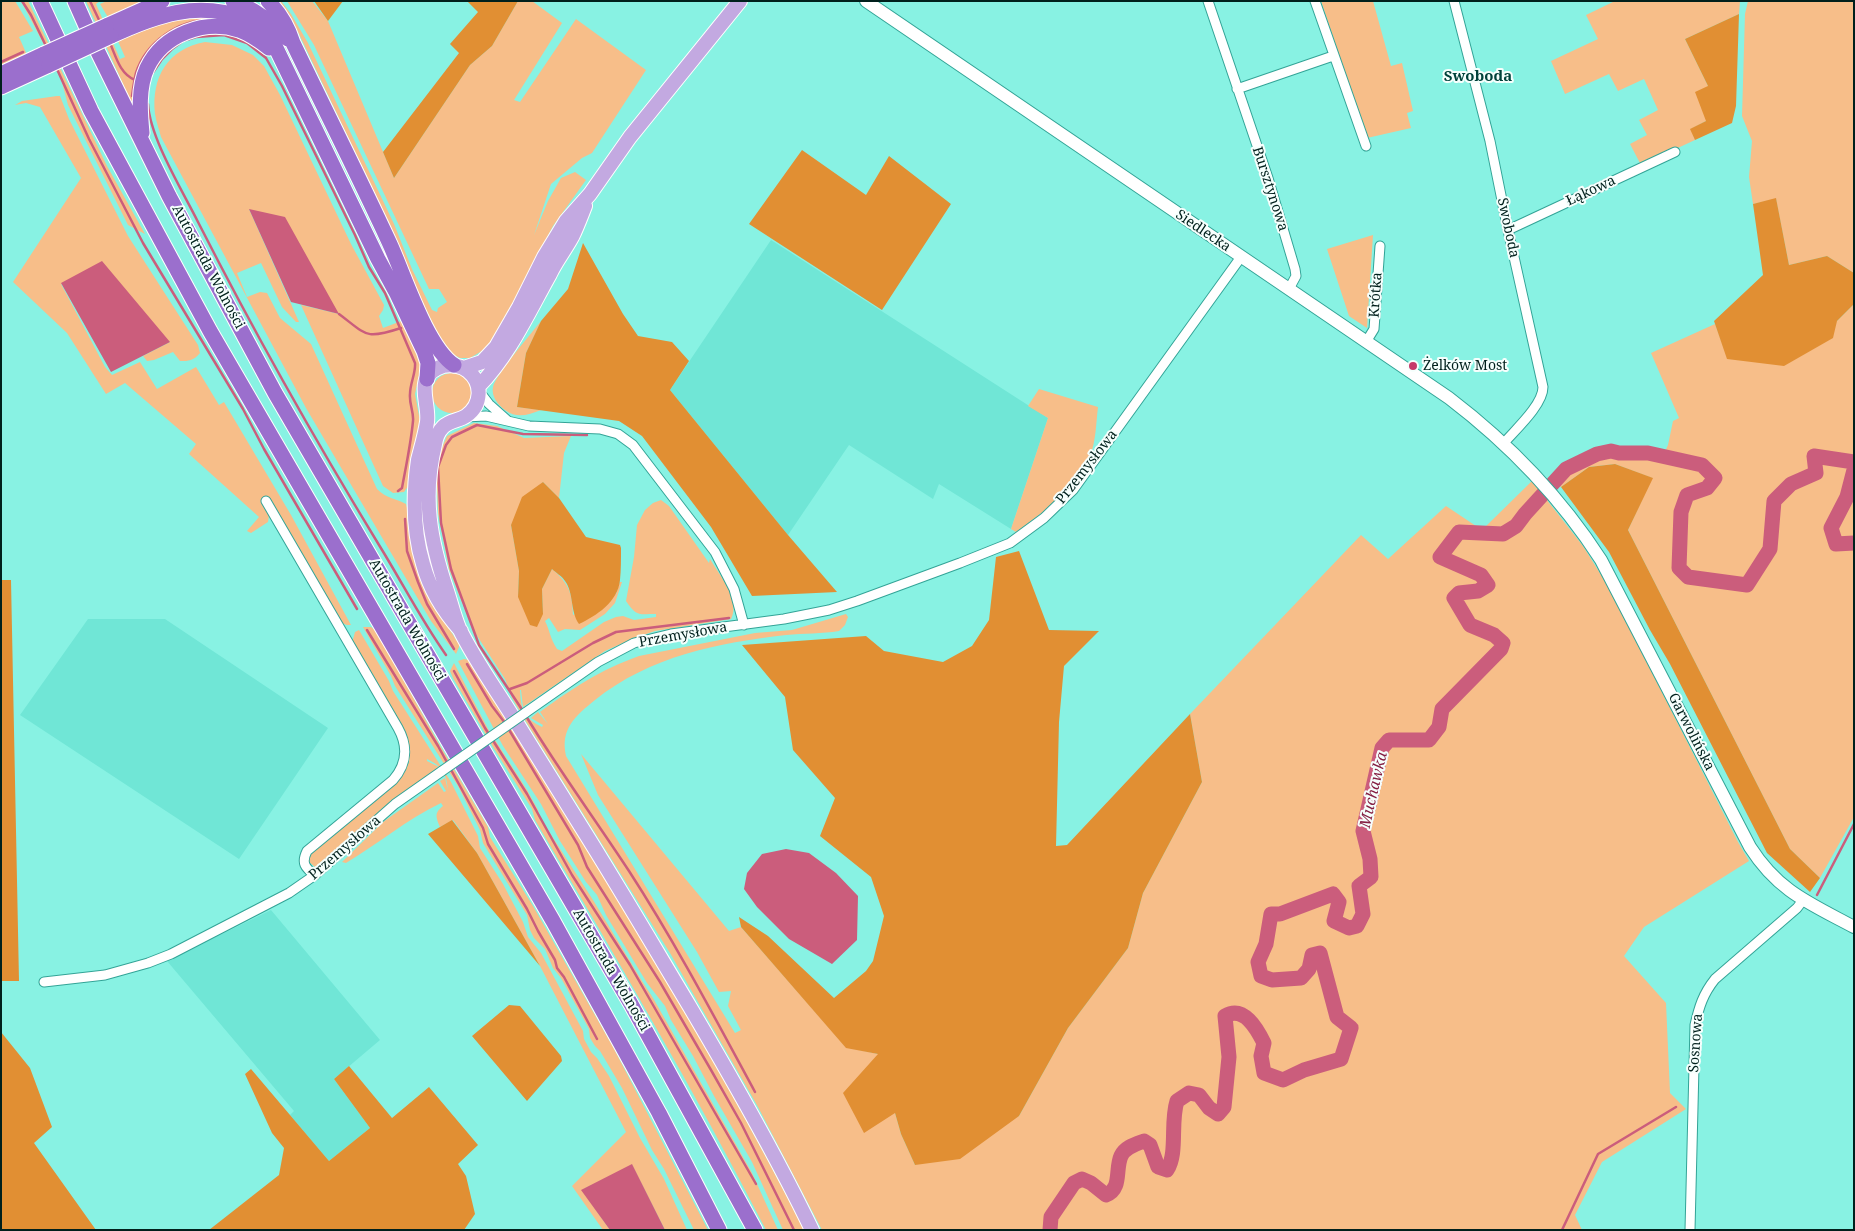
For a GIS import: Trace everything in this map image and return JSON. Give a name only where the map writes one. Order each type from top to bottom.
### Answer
[{"type":"highway","name":"Autostrada Wolności","points":[[40,1],[91,111],[207,326],[554,920],[655,1105],[719,1230]]},
{"type":"highway","name":"Autostrada Wolności","points":[[75,1],[95,46],[169,196],[275,393],[631,1004],[755,1230]]},
{"type":"highway","points":[[1,87],[46,60],[109,31],[162,1]]},
{"type":"highway","points":[[233,1],[267,19],[293,44]]},
{"type":"highway","points":[[268,1],[284,21],[293,44],[390,244],[408,289],[436,348],[444,358],[459,367]]},
{"type":"highway","points":[[109,31],[168,11],[185,8],[212,8],[232,12],[257,27],[273,43],[420,342],[428,363],[427,379]]},
{"type":"highway","points":[[143,142],[140,99],[147,68],[166,44],[178,36],[202,27],[228,27],[252,36],[279,56]]},
{"type":"highway","points":[[1,74],[46,60]]},
{"type":"main road","points":[[740,1],[630,137],[590,194],[566,221],[544,257],[496,347],[482,362],[459,367],[438,368],[427,379],[424,392],[428,419],[418,461],[415,521],[422,562],[436,598],[449,618],[461,631],[620,889],[764,1137],[812,1230]]},
{"type":"main road","name":"Siedlecka","points":[[866,1],[1449,398],[1503,444],[1531,472]]},
{"type":"main road","points":[[478,389],[493,372],[534,307],[550,273],[572,238],[590,194]]},
{"type":"main road","points":[[459,367],[474,378],[478,389],[475,407],[444,426],[437,436],[428,479],[428,508],[436,560],[461,631]]},
{"type":"main road","points":[[426,404],[434,415],[440,418],[458,419]]},
{"type":"main road","name":"Garwolińska","points":[[1531,472],[1561,504],[1586,536],[1601,560],[1750,847],[1771,875],[1786,889],[1854,927]]},
{"type":"street","name":"Bursztynowa","points":[[1208,1],[1268,178],[1295,269],[1296,276],[1289,289]]},
{"type":"street","points":[[1315,1],[1366,146]]},
{"type":"street","name":"Swoboda","points":[[1454,1],[1490,142],[1541,373],[1543,391],[1538,403],[1503,444]]},
{"type":"street","points":[[1237,89],[1333,56]]},
{"type":"street","name":"Łąkowa","points":[[1508,230],[1675,152]]},
{"type":"street","name":"Krótka","points":[[1366,342],[1374,329],[1380,246]]},
{"type":"street","name":"Przemysłowa","points":[[44,982],[105,975],[148,963],[171,954],[289,893],[315,876],[386,812],[442,771],[598,662],[634,644],[671,634],[802,616],[857,601],[1010,543],[1044,518],[1073,490],[1241,257]]},
{"type":"street","points":[[478,389],[489,404],[507,420]]},
{"type":"street","points":[[458,419],[486,416],[529,426],[600,428],[618,434],[633,445],[715,552],[734,589],[744,625]]},
{"type":"street","points":[[266,501],[398,728],[405,744],[404,760],[393,780],[306,851],[303,859],[304,865],[315,876]]},
{"type":"street","name":"Sosnowa","points":[[1690,1230],[1696,1025],[1699,1007],[1706,991],[1716,979],[1797,908],[1803,900]]},
{"type":"shaded area","points":[[1,1],[15,1],[33,31],[19,37],[27,55],[1,69]]},
{"type":"shaded area","points":[[21,1],[28,1],[107,166],[145,234],[128,225],[68,105],[60,75]]},
{"type":"shaded area","points":[[86,1],[100,1],[96,4],[120,59],[125,57],[117,39],[151,23],[214,13],[243,27],[166,38],[135,111]]},
{"type":"shaded area","points":[[107,1],[148,1],[109,19],[100,4]]},
{"type":"shaded area","points":[[277,1],[281,1],[291,14],[308,43],[394,224],[412,269],[432,310],[437,312],[438,308],[447,302],[439,289],[429,289],[314,45],[287,1],[312,1],[328,21],[394,178],[470,65],[492,46],[518,1],[532,1],[562,23],[514,100],[520,102],[576,19],[646,70],[592,153],[582,158],[551,184],[534,235],[548,201],[561,178],[575,172],[586,180],[553,226],[507,316],[487,348],[470,358],[460,358],[446,351],[411,278],[397,240],[299,34],[283,7]]},
{"type":"shaded area","points":[[314,1],[343,1],[328,21]]},
{"type":"shaded area","points":[[467,1],[518,1],[492,46],[470,65],[394,178],[383,152],[459,53],[450,44],[478,12]]},
{"type":"shaded area","points":[[1321,1],[1373,1],[1391,66],[1402,63],[1413,111],[1407,113],[1411,128],[1367,138]]},
{"type":"shaded area","points":[[1615,1],[1740,1],[1739,14],[1685,39],[1708,86],[1706,121],[1691,129],[1695,140],[1641,165],[1630,144],[1647,135],[1639,120],[1658,110],[1644,79],[1618,91],[1609,74],[1565,94],[1551,61],[1598,39],[1586,15]]},
{"type":"shaded area","points":[[1748,1],[1854,1],[1854,273],[1827,256],[1789,265],[1776,199],[1753,204],[1749,177],[1752,141],[1742,116],[1745,14]]},
{"type":"shaded area","points":[[1739,14],[1736,106],[1732,123],[1695,140],[1690,129],[1706,121],[1695,92],[1708,86],[1685,39]]},
{"type":"shaded area","points":[[205,42],[232,45],[253,55],[264,66],[280,95],[351,244],[384,305],[379,316],[383,328],[404,320],[422,362],[415,394],[420,421],[409,472],[409,485],[404,492],[393,493],[383,486],[301,305],[339,314],[249,209],[299,322],[296,322],[282,307],[261,263],[237,273],[247,297],[260,292],[267,293],[280,318],[311,344],[377,489],[388,497],[406,504],[433,604],[459,644],[456,654],[431,621],[306,408],[161,137],[155,117],[154,101],[159,77],[172,58],[181,51]]},
{"type":"shaded area","points":[[60,96],[69,119],[128,236],[198,345],[200,353],[188,361],[180,361],[173,352],[147,361],[143,356],[170,342],[61,284],[105,367],[112,375],[140,362],[157,389],[196,367],[219,405],[224,402],[291,515],[351,625],[339,622],[262,501],[269,515],[268,522],[251,533],[247,531],[259,517],[189,454],[196,444],[125,383],[106,394],[67,333],[13,282],[81,178],[40,107],[26,103],[15,105],[22,101]]},
{"type":"shaded area","points":[[802,150],[866,195],[889,156],[951,204],[882,310],[749,224]]},
{"type":"shaded area","points":[[1776,198],[1789,265],[1827,256],[1854,273],[1854,304],[1837,321],[1833,338],[1784,366],[1727,359],[1714,321],[1763,275],[1753,204]]},
{"type":"shaded area","points":[[249,209],[285,217],[339,314],[291,302]]},
{"type":"shaded area","points":[[1373,235],[1367,328],[1349,316],[1327,249]]},
{"type":"shaded area","points":[[771,240],[1048,418],[1011,529],[939,484],[933,499],[849,445],[788,535],[670,390]]},
{"type":"shaded area","points":[[583,243],[623,314],[638,336],[672,342],[689,361],[670,390],[837,592],[752,596],[711,527],[642,436],[619,421],[517,407],[526,353],[541,321],[568,289]]},
{"type":"shaded area","points":[[102,261],[170,342],[111,372],[61,283]]},
{"type":"shaded area","points":[[1854,304],[1854,817],[1820,878],[1790,849],[1628,530],[1652,478],[1615,464],[1589,467],[1561,487],[1556,485],[1571,472],[1600,459],[1641,457],[1661,460],[1668,445],[1673,421],[1679,418],[1651,353],[1715,324],[1728,359],[1837,321]]},
{"type":"shaded area","points":[[541,321],[526,353],[517,407],[541,410],[527,415],[509,413],[494,397],[493,387],[507,364]]},
{"type":"shaded area","points":[[456,373],[463,376],[469,382],[472,393],[471,401],[463,410],[456,413],[448,413],[441,410],[433,401],[432,389],[435,382],[444,374]]},
{"type":"shaded area","points":[[1039,389],[1098,407],[1095,438],[1090,456],[1077,478],[1048,508],[1016,532],[1011,529],[1048,418],[1028,406]]},
{"type":"shaded area","points":[[474,423],[497,426],[524,438],[571,436],[564,453],[559,498],[543,482],[511,525],[519,571],[518,597],[543,614],[542,589],[552,569],[566,584],[572,600],[573,615],[616,594],[620,582],[622,582],[615,603],[605,614],[580,630],[565,629],[558,632],[549,618],[545,621],[557,649],[562,651],[604,622],[616,617],[623,616],[634,620],[656,617],[656,614],[638,614],[626,601],[634,557],[637,525],[645,510],[653,503],[661,500],[669,506],[709,563],[710,559],[724,580],[733,604],[731,619],[655,631],[605,651],[523,707],[520,690],[521,703],[527,717],[542,727],[543,725],[531,718],[538,712],[548,724],[540,712],[587,680],[639,656],[755,633],[792,630],[846,614],[848,617],[845,625],[839,631],[761,638],[710,647],[662,662],[638,672],[595,700],[575,718],[565,738],[566,756],[735,1033],[741,1030],[728,1006],[731,991],[719,992],[697,952],[598,795],[581,754],[729,931],[741,927],[846,1047],[878,1054],[901,1134],[915,1165],[1019,1116],[1068,1028],[1128,948],[1143,893],[1202,782],[1190,714],[1361,535],[1388,559],[1446,506],[1482,530],[1532,481],[1583,546],[1608,586],[1749,861],[1644,927],[1624,956],[1666,1003],[1670,1093],[1686,1109],[1602,1162],[1575,1215],[1582,1230],[822,1230],[758,1107],[670,953],[531,730],[512,698],[505,679],[472,628],[449,569],[438,513],[436,461],[447,436]]},
{"type":"shaded area","points":[[1615,464],[1653,478],[1628,530],[1790,849],[1820,878],[1810,892],[1767,853],[1670,664],[1609,552],[1561,487],[1589,467]]},
{"type":"shaded area","points":[[543,482],[559,498],[586,537],[620,545],[621,548],[620,580],[615,595],[599,612],[579,624],[574,613],[568,586],[552,569],[542,589],[543,614],[537,627],[530,625],[518,597],[519,571],[511,525],[522,497]]},
{"type":"shaded area","points":[[1019,551],[1049,630],[1099,631],[1064,666],[1059,722],[1056,846],[1067,845],[1190,714],[1202,782],[1143,893],[1128,948],[1068,1028],[1019,1116],[960,1159],[915,1165],[901,1134],[895,1113],[864,1133],[843,1093],[878,1054],[846,1048],[741,927],[739,917],[768,936],[834,998],[866,971],[873,961],[884,916],[871,877],[820,836],[835,798],[793,750],[785,697],[742,645],[866,636],[884,651],[943,662],[972,646],[989,620],[996,557]]},
{"type":"shaded area","points":[[1,580],[11,580],[19,981],[1,981]]},
{"type":"shaded area","points":[[88,619],[165,619],[328,728],[239,859],[20,715]]},
{"type":"shaded area","points":[[363,627],[371,627],[376,631],[488,827],[490,837],[533,906],[612,1045],[708,1230],[694,1230],[622,1088],[590,1038],[589,1029],[561,978],[553,968],[545,949],[534,938],[527,915],[483,843],[480,830],[458,786],[395,686]]},
{"type":"shaded area","points":[[359,630],[393,691],[451,782],[478,836],[480,848],[503,884],[523,922],[528,937],[541,953],[583,1031],[584,1039],[591,1052],[609,1076],[640,1138],[664,1179],[687,1230],[665,1230],[632,1165],[582,1190],[610,1230],[603,1230],[572,1186],[626,1132],[540,966],[477,853],[453,820],[440,827],[437,815],[443,806],[441,803],[416,816],[358,856],[346,863],[342,862],[383,822],[438,783],[444,792],[446,791],[440,781],[445,778],[448,790],[445,775],[439,767],[386,806],[321,866],[315,867],[308,861],[308,856],[313,850],[403,774],[409,762],[410,748],[407,740],[352,643],[355,632]],"holes":[[[427,759],[439,767],[427,761]]]},
{"type":"shaded area","points":[[469,660],[474,666],[645,945],[727,1086],[804,1230],[783,1230],[752,1162],[671,1020],[665,1006],[647,983],[606,915],[597,895],[586,882],[560,841],[541,804],[503,746],[458,661]]},
{"type":"shaded area","points":[[454,663],[488,729],[527,790],[538,810],[539,816],[653,998],[752,1173],[778,1230],[766,1230],[654,1023],[535,820],[532,809],[453,678],[450,671]]},
{"type":"shaded area","points":[[452,820],[477,853],[540,966],[428,834]]},
{"type":"shaded area","points":[[786,849],[809,853],[836,873],[858,896],[857,940],[832,964],[789,939],[757,907],[744,889],[747,873],[762,854]]},
{"type":"shaded area","points":[[271,910],[380,1040],[334,1079],[370,1128],[329,1161],[290,1115],[294,1111],[167,961]]},
{"type":"shaded area","points":[[509,1005],[520,1006],[561,1056],[562,1061],[527,1101],[472,1036]]},
{"type":"shaded area","points":[[1,1032],[30,1068],[52,1127],[34,1143],[96,1230],[1,1230]]},
{"type":"shaded area","points":[[349,1066],[392,1118],[429,1087],[478,1145],[458,1164],[466,1176],[475,1214],[464,1230],[209,1230],[279,1175],[284,1148],[272,1133],[245,1074],[251,1069],[329,1161],[370,1128],[334,1079]]},
{"type":"shaded area","points":[[632,1164],[665,1230],[610,1230],[581,1190]]},
{"type":"waterway","points":[[22,1],[46,46]]},
{"type":"waterway","points":[[90,1],[100,22]]},
{"type":"waterway","points":[[132,96],[136,73],[147,52],[156,42],[176,28],[199,21],[211,20]]},
{"type":"waterway","points":[[152,74],[162,59],[172,49],[183,41],[196,37],[224,35],[247,43],[266,58],[282,86],[369,267],[385,293],[415,363],[410,394],[413,418],[412,429],[402,488],[398,491]]},
{"type":"waterway","points":[[110,43],[122,69],[135,80]]},
{"type":"waterway","points":[[1,62],[23,52]]},
{"type":"waterway","points":[[56,67],[89,139],[143,243],[243,409],[264,449],[357,609]]},
{"type":"waterway","points":[[148,104],[150,118],[160,148],[241,304],[332,466],[420,615],[446,655]]},
{"type":"waterway","points":[[339,314],[355,327],[367,333],[380,334],[401,328]]},
{"type":"waterway","points":[[523,711],[479,645],[451,569],[441,523],[438,467],[446,445],[452,437],[477,425],[523,434],[587,435]]},
{"type":"waterway","name":"Muchawka","points":[[1050,1230],[1051,1217],[1074,1183],[1082,1179],[1091,1183],[1106,1195],[1111,1192],[1116,1183],[1121,1156],[1131,1146],[1144,1141],[1150,1145],[1158,1167],[1167,1170],[1172,1155],[1177,1101],[1189,1093],[1199,1095],[1209,1108],[1218,1114],[1224,1107],[1229,1057],[1225,1016],[1232,1013],[1238,1014],[1244,1016],[1254,1025],[1264,1043],[1261,1056],[1264,1073],[1283,1080],[1304,1070],[1341,1059],[1351,1028],[1337,1017],[1320,953],[1312,955],[1309,969],[1301,978],[1272,980],[1261,976],[1258,962],[1266,944],[1271,914],[1280,914],[1333,894],[1339,902],[1334,921],[1349,928],[1357,926],[1363,914],[1359,886],[1371,877],[1370,859],[1363,831],[1382,748],[1389,740],[1429,740],[1439,727],[1442,709],[1501,649],[1503,643],[1494,635],[1470,625],[1454,598],[1459,593],[1478,591],[1488,585],[1481,575],[1440,557],[1459,532],[1503,534],[1516,526],[1566,469],[1597,454],[1611,451],[1619,453],[1648,453],[1702,465],[1715,478],[1707,488],[1687,495],[1681,512],[1679,568],[1688,577],[1747,585],[1770,549],[1774,501],[1791,484],[1816,473],[1814,456],[1854,462]]},
{"type":"waterway","name":"Muchawka","points":[[1854,470],[1847,497],[1831,528],[1836,544],[1854,543]]},
{"type":"waterway","points":[[405,519],[407,551],[418,582],[427,604],[454,649]]},
{"type":"waterway","points":[[510,689],[527,683],[593,643],[616,632],[729,618]]},
{"type":"waterway","points":[[367,630],[438,746],[483,828],[488,844],[527,909],[555,960],[557,968],[564,977],[597,1039]]},
{"type":"waterway","points":[[467,664],[492,706],[505,723]]},
{"type":"waterway","points":[[454,671],[485,728],[527,794],[572,875],[630,965],[756,1184]]},
{"type":"waterway","points":[[526,716],[646,898],[694,980],[755,1092]]},
{"type":"waterway","points":[[508,728],[578,845],[587,867],[660,982],[711,1070],[741,1123],[794,1230]]},
{"type":"waterway","points":[[1817,895],[1854,824]]},
{"type":"waterway","points":[[1562,1230],[1598,1154],[1676,1107]]},
{"type":"place","name":"Żelków Most","points":[[1413,366]]},
{"type":"district","name":"Swoboda","points":[[1478,77]]}]
